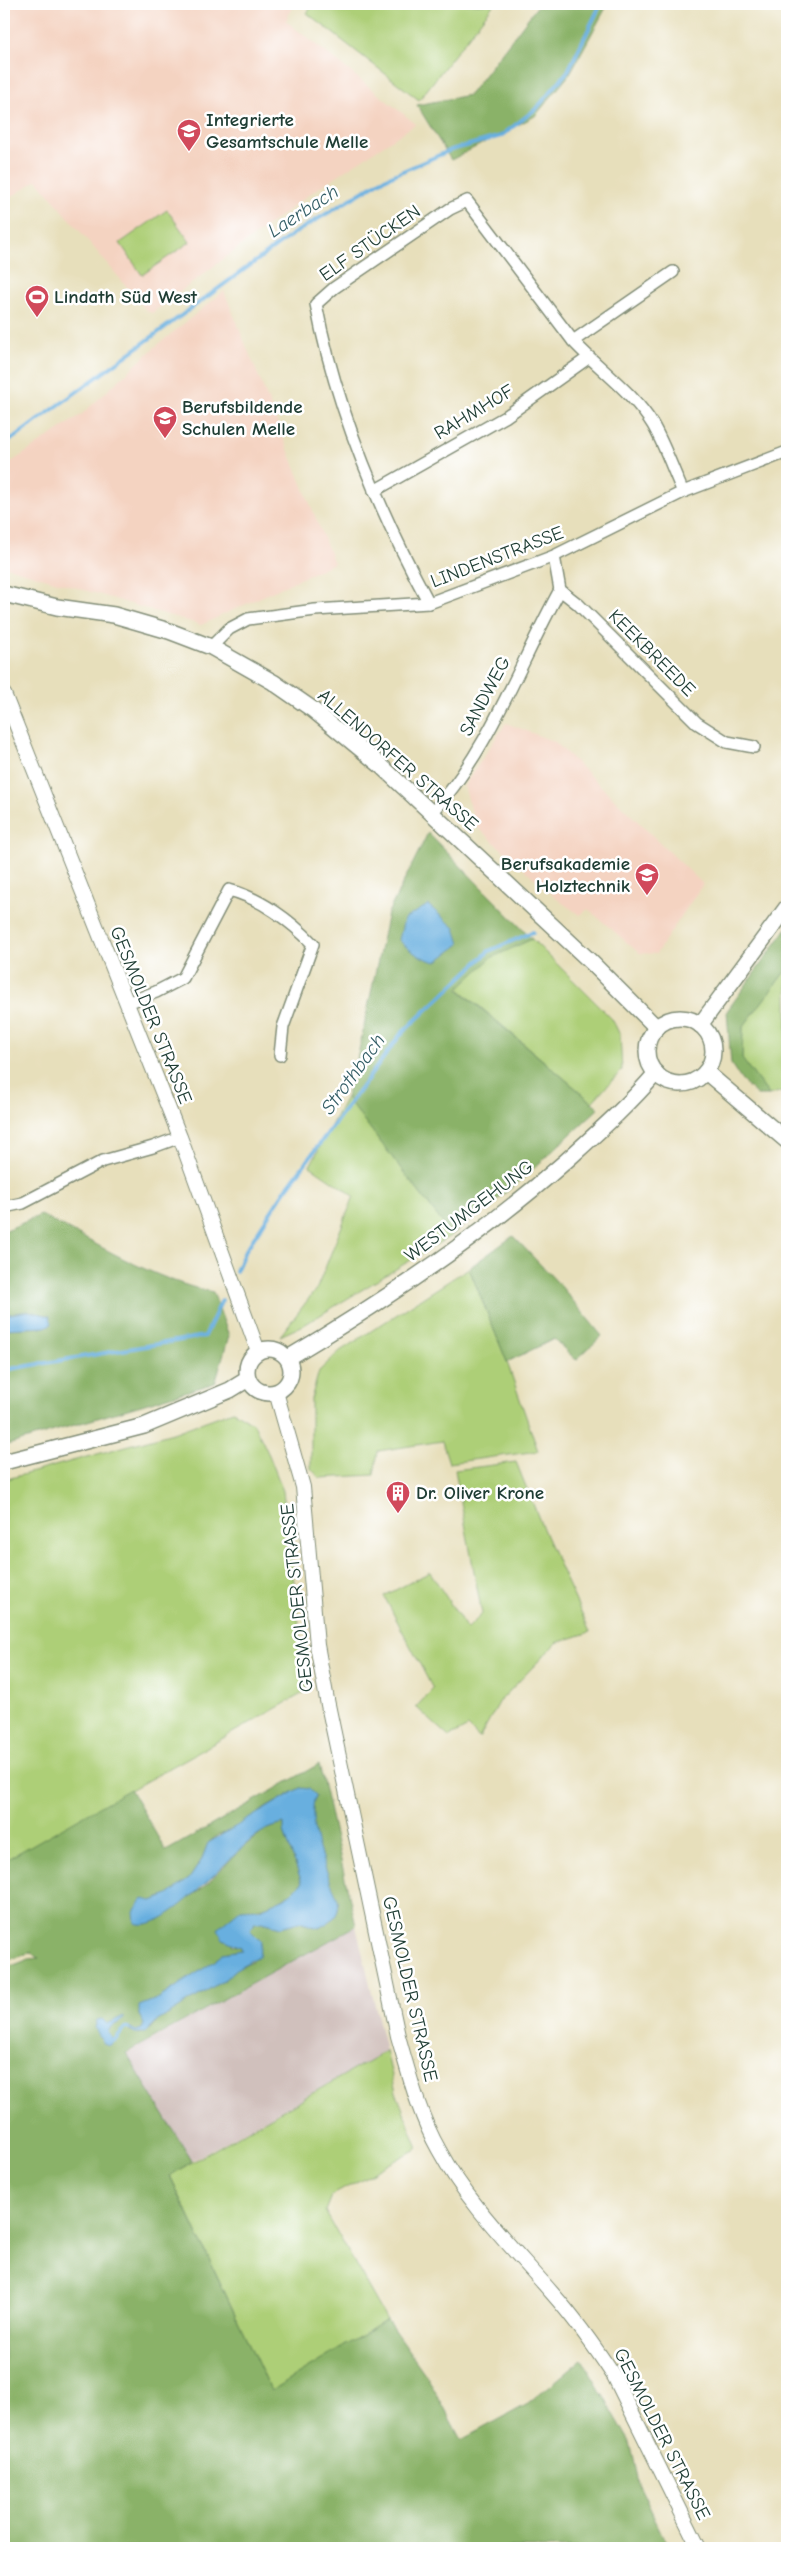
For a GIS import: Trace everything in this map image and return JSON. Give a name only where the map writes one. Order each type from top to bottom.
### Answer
[{"type":"main road","name":"ALLENDORFER STRASSE","points":[[4,594],[56,607],[114,615],[169,630],[211,647],[273,682],[312,709],[379,764],[657,1028]]},
{"type":"main road","points":[[700,1025],[787,907]]},
{"type":"main road","points":[[673,1020],[692,1021],[700,1025],[706,1032],[713,1048],[710,1065],[706,1072],[697,1080],[681,1084],[664,1080],[656,1073],[648,1055],[651,1036],[657,1028],[673,1020]]},
{"type":"main road","points":[[706,1072],[787,1141]]},
{"type":"main road","name":"WESTUMGEHUNG","points":[[288,1358],[399,1288],[464,1244],[516,1204],[585,1144],[656,1073]]},
{"type":"main road","points":[[270,1348],[283,1353],[288,1358],[291,1364],[290,1378],[283,1389],[276,1392],[263,1392],[257,1390],[248,1379],[247,1367],[258,1352],[270,1348]]},
{"type":"main road","points":[[4,1462],[144,1426],[230,1390],[248,1379]]},
{"type":"street","name":"ELF STÜCKEN","points":[[429,603],[406,562],[351,434],[323,344],[316,304],[334,288],[450,209],[467,201],[573,341],[588,358],[609,373],[652,424],[683,492]]},
{"type":"street","points":[[573,341],[673,272]]},
{"type":"street","name":"RAHMHOF","points":[[374,491],[505,416],[588,358]]},
{"type":"street","name":"LINDENSTRASSE","points":[[211,647],[229,630],[248,619],[315,610],[429,603],[554,556],[683,492],[787,452]]},
{"type":"street","points":[[554,556],[560,590]]},
{"type":"street","name":"KEEKBREEDE","points":[[560,590],[578,604],[697,724],[727,742],[754,747]]},
{"type":"street","name":"SANDWEG","points":[[432,813],[451,792],[499,712],[560,590]]},
{"type":"street","name":"GESMOLDER STRASSE","points":[[4,694],[180,1137],[258,1352]]},
{"type":"street","points":[[127,1003],[156,992],[183,978],[229,890],[245,894],[298,928],[313,944],[283,1027],[280,1056]]},
{"type":"street","points":[[4,1206],[23,1203],[103,1160],[153,1147],[180,1137]]},
{"type":"street","name":"GESMOLDER STRASSE","points":[[276,1392],[303,1487],[317,1645],[327,1700],[398,2036],[414,2090],[438,2150],[471,2200],[553,2294],[597,2349],[614,2376],[699,2548]]},
{"type":"shaded area","name":"Integrierte Gesamtschule Melle","points":[[4,4],[294,4],[286,21],[416,124],[311,193],[152,313],[147,311],[37,180],[4,202]]},
{"type":"shaded area","name":"Berufsbildende Schulen Melle","points":[[224,291],[334,563],[201,625],[4,566],[4,467],[81,415],[155,347]]},
{"type":"shaded area","points":[[506,723],[555,742],[703,884],[656,954],[639,953],[588,909],[580,915],[561,902],[476,826],[464,786]]},
{"type":"shaded area","points":[[356,1926],[386,2051],[192,2161],[126,2054]]},
{"type":"green space","points":[[314,4],[494,4],[419,100],[307,13]]},
{"type":"green space","points":[[539,4],[608,4],[569,75],[535,116],[451,160],[417,105],[469,95]]},
{"type":"green space","points":[[167,210],[190,242],[142,275],[120,243]]},
{"type":"green space","points":[[428,833],[532,939],[491,958],[458,989],[599,1108],[520,1181],[452,1235],[346,1097],[356,1064],[388,913]]},
{"type":"green space","points":[[787,928],[787,969],[743,1027],[742,1059],[769,1095],[757,1095],[742,1081],[731,1064],[727,1011]]},
{"type":"green space","points":[[532,939],[612,1019],[620,1035],[622,1070],[592,1102],[458,988],[491,957]]},
{"type":"green space","points":[[787,969],[787,1092],[782,1091],[769,1095],[742,1059],[743,1027]]},
{"type":"green space","points":[[346,1097],[452,1235],[304,1325],[280,1336],[317,1288],[354,1196],[310,1166]]},
{"type":"green space","points":[[41,1215],[147,1270],[191,1287],[213,1292],[229,1336],[215,1383],[4,1446],[4,1329],[45,1327],[50,1316],[28,1311],[4,1315],[4,1231]]},
{"type":"green space","points":[[513,1236],[560,1285],[602,1336],[576,1360],[554,1339],[507,1362],[469,1268]]},
{"type":"green space","points":[[469,1268],[507,1362],[538,1451],[449,1463],[442,1441],[378,1451],[374,1475],[320,1478],[311,1469],[311,1399],[319,1371],[340,1351]]},
{"type":"green space","points":[[233,1411],[254,1424],[283,1491],[307,1691],[4,1861],[4,1480],[173,1433]]},
{"type":"green space","points":[[516,1462],[546,1536],[590,1632],[556,1643],[500,1701],[479,1738],[468,1727],[449,1737],[416,1707],[433,1689],[384,1596],[430,1572],[467,1629],[482,1614],[455,1470]]},
{"type":"green space","points":[[319,1764],[356,1926],[126,2053],[192,2161],[170,2176],[271,2391],[387,2320],[428,2378],[461,2440],[528,2404],[582,2359],[630,2442],[640,2487],[669,2548],[4,2548],[4,1969],[29,1959],[39,1958],[31,1952],[4,1962],[4,1861],[130,1789],[166,1851]],"holes":[[[300,1788],[315,1795],[313,1806],[314,1829],[319,1851],[337,1900],[338,1910],[335,1916],[319,1928],[299,1922],[281,1927],[262,1922],[254,1923],[250,1930],[257,1938],[253,1961],[239,1967],[224,1980],[156,2022],[151,2028],[140,2034],[130,2031],[129,2027],[136,2031],[142,2029],[144,2024],[139,2015],[140,2006],[159,1998],[215,1961],[222,1953],[242,1950],[241,1947],[232,1945],[240,1910],[259,1908],[281,1900],[302,1883],[284,1832],[284,1823],[263,1831],[241,1849],[204,1887],[157,1921],[152,1901],[168,1895],[189,1879],[201,1861],[208,1843],[218,1835],[233,1830]]]},
{"type":"green space","points":[[386,2051],[396,2092],[418,2148],[331,2196],[325,2211],[387,2320],[271,2391],[170,2175]]},
{"type":"water","points":[[428,905],[455,928],[460,944],[436,962],[416,954],[399,940],[404,919]]},
{"type":"water","points":[[28,1311],[50,1316],[52,1324],[45,1327],[4,1329],[4,1315]]},
{"type":"water","points":[[300,1788],[309,1789],[315,1795],[313,1806],[314,1827],[322,1859],[338,1898],[339,1906],[335,1916],[319,1928],[299,1922],[281,1927],[262,1922],[254,1923],[250,1930],[261,1941],[259,1956],[239,1967],[224,1980],[156,2022],[145,2033],[135,2033],[127,2028],[129,2027],[136,2031],[142,2029],[144,2024],[139,2015],[139,2006],[159,1998],[215,1961],[222,1953],[242,1950],[241,1947],[223,1939],[217,1929],[240,1910],[260,1909],[285,1898],[302,1883],[284,1832],[284,1824],[264,1831],[250,1841],[182,1904],[165,1916],[149,1923],[135,1923],[134,1911],[143,1899],[152,1901],[168,1895],[189,1879],[201,1861],[208,1843]]},
{"type":"water","points":[[124,2016],[124,2019],[110,2028],[108,2032],[112,2038],[112,2044],[108,2046],[104,2044],[95,2028],[97,2020],[102,2019],[107,2024]]},
{"type":"waterway","name":"Laerbach","points":[[4,445],[293,234],[382,180],[451,150],[501,136],[537,108],[568,71],[601,4]]},
{"type":"waterway","name":"Strothbach","points":[[236,1271],[244,1253],[284,1192],[401,1034],[489,951],[533,932]]},
{"type":"waterway","name":"Strothbach","points":[[4,1370],[205,1336],[222,1300]]},
{"type":"waterway","points":[[112,2041],[125,2028],[128,2028]]},
{"type":"place","name":"Integrierte Gesamtschule Melle","points":[[189,152]]},
{"type":"place","name":"Lindath Süd West","points":[[37,318]]},
{"type":"place","name":"Berufsbildende Schulen Melle","points":[[165,439]]},
{"type":"place","name":"Berufsakademie Holztechnik","points":[[647,896]]},
{"type":"place","name":"Dr. Oliver Krone","points":[[398,1514]]}]
